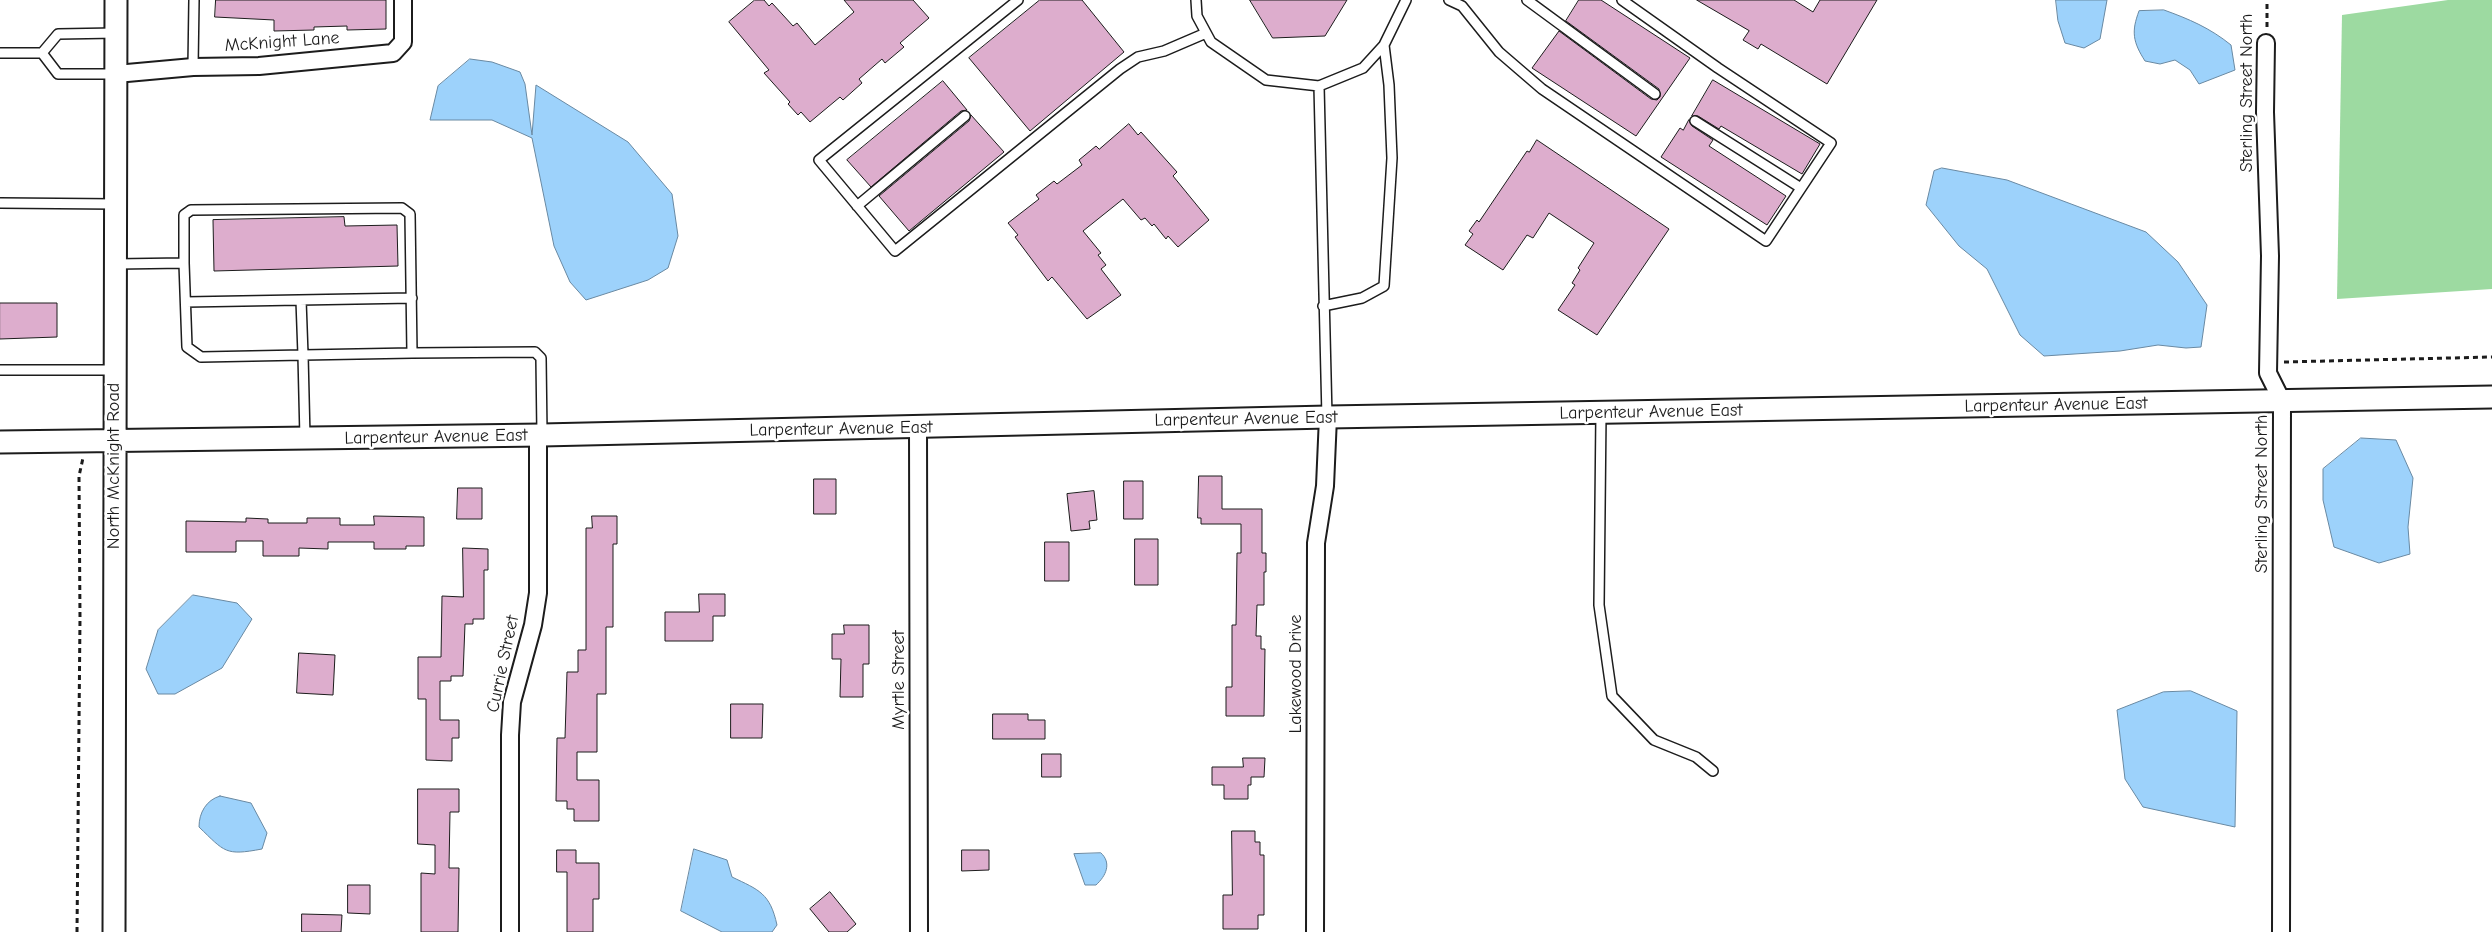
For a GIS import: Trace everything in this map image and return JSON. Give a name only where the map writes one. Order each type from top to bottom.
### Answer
[{"type":"street","name":"North McKnight Road","points":[[114,932],[116,0]]},
{"type":"street","name":"McKnight Lane","points":[[116,74],[193,67],[259,66],[393,53],[403,42],[403,0]]},
{"type":"street","name":"Sterling Street North","points":[[2266,43],[2265,112],[2270,256],[2268,373],[2282,401],[2282,932]]},
{"type":"street","name":"Larpenteur Avenue East","points":[[0,442],[540,435],[918,428],[1328,417],[2492,397]]},
{"type":"street","name":"Lakewood Drive","points":[[1315,932],[1316,543],[1324,486],[1328,417]]},
{"type":"street","name":"Myrtle Street","points":[[918,428],[919,932]]},
{"type":"street","name":"Currie Street","points":[[510,932],[510,735],[512,702],[534,625],[538,593],[540,435]]},
{"type":"lane","points":[[193,67],[194,0]]},
{"type":"lane","points":[[1018,0],[819,160],[895,251],[1120,69],[1138,57],[1164,51],[1206,33]]},
{"type":"lane","points":[[1196,0],[1197,16],[1211,42],[1266,80],[1318,86],[1364,68],[1384,45],[1406,0]]},
{"type":"lane","points":[[1449,0],[1465,3],[1498,52],[1542,89],[1766,241],[1831,143],[1718,68],[1622,0]]},
{"type":"lane","points":[[1527,0],[1656,94]]},
{"type":"lane","points":[[0,53],[42,53],[58,34],[116,33]]},
{"type":"lane","points":[[1323,306],[1362,298],[1384,286],[1392,158],[1389,85],[1384,45]]},
{"type":"lane","points":[[42,53],[58,74],[116,74]]},
{"type":"lane","points":[[1318,86],[1323,306],[1328,417]]},
{"type":"lane","points":[[857,206],[966,116]]},
{"type":"lane","points":[[1695,121],[1801,188]]},
{"type":"lane","points":[[0,203],[116,204]]},
{"type":"lane","points":[[412,353],[410,214],[402,208],[191,210],[184,215],[187,347],[201,357],[535,352],[540,358],[540,435]]},
{"type":"lane","points":[[116,264],[184,263]]},
{"type":"lane","points":[[186,302],[412,298]]},
{"type":"lane","points":[[301,300],[305,439]]},
{"type":"lane","points":[[0,370],[114,370]]},
{"type":"lane","points":[[1601,413],[1599,605],[1612,696],[1654,740],[1696,757],[1713,771]]},
{"type":"path","name":"Sterling Street North","points":[[2266,43],[2267,0]]},
{"type":"path","points":[[2268,363],[2492,357]]},
{"type":"path","points":[[77,932],[80,618],[79,476],[82,470]]},
{"type":"green space","points":[[2448,0],[2492,0],[2492,289],[2337,299],[2342,15]]},
{"type":"water","points":[[2056,0],[2107,0],[2100,39],[2084,48],[2065,43],[2058,21]]},
{"type":"water","points":[[2164,10],[2199,24],[2231,45],[2235,70],[2199,84],[2190,70],[2175,60],[2160,64],[2145,61],[2134,37],[2139,11]]},
{"type":"water","points":[[470,59],[492,62],[520,72],[525,84],[532,135],[536,85],[628,142],[672,194],[678,236],[668,268],[648,280],[586,300],[570,282],[554,246],[532,138],[492,120],[430,120],[438,86]]},
{"type":"water","points":[[1942,168],[2007,180],[2146,232],[2178,262],[2207,305],[2201,347],[2186,348],[2158,345],[2120,351],[2044,356],[2020,335],[1987,269],[1959,246],[1926,205],[1934,171]]},
{"type":"water","points":[[2361,438],[2396,440],[2413,478],[2408,527],[2410,554],[2379,563],[2334,547],[2323,500],[2323,469]]},
{"type":"water","points":[[193,595],[237,603],[252,619],[222,668],[175,694],[158,694],[146,669],[158,630]]},
{"type":"water","points":[[2191,691],[2237,711],[2235,827],[2143,807],[2125,779],[2117,710],[2163,692]]},
{"type":"water","points":[[220,796],[251,803],[267,833],[262,849],[240,852],[226,850],[199,827],[200,817],[204,808]]},
{"type":"water","points":[[694,849],[727,860],[732,877],[756,889],[767,899],[777,925],[772,932],[722,932],[681,911]]},
{"type":"water","points":[[1101,853],[1107,865],[1103,878],[1096,885],[1085,885],[1074,854]]},
{"type":"building","points":[[216,0],[386,0],[386,29],[347,30],[347,26],[314,27],[314,30],[274,31],[274,20],[215,17]]},
{"type":"building","points":[[755,0],[764,0],[769,6],[772,3],[793,26],[797,23],[815,45],[854,12],[844,0],[913,0],[929,18],[900,43],[904,47],[885,63],[882,59],[859,79],[862,83],[843,100],[840,97],[810,122],[801,112],[798,115],[788,104],[790,102],[764,73],[769,70],[729,22]]},
{"type":"building","points":[[1040,0],[1082,0],[1124,52],[1030,131],[969,58]]},
{"type":"building","points":[[1250,0],[1347,0],[1325,36],[1273,38]]},
{"type":"building","points":[[1579,0],[1601,0],[1690,58],[1636,136],[1532,68],[1559,31],[1651,99],[1657,100],[1660,97],[1659,89],[1566,21]]},
{"type":"building","points":[[1697,0],[1794,0],[1813,12],[1820,0],[1877,0],[1827,84],[1761,44],[1758,49],[1743,40],[1749,31]]},
{"type":"building","points":[[1713,80],[1820,144],[1802,174],[1721,126],[1719,129],[1698,116],[1692,116]]},
{"type":"building","points":[[943,81],[967,110],[961,111],[871,187],[847,160]]},
{"type":"building","points":[[971,115],[1004,152],[909,231],[879,196],[969,121]]},
{"type":"building","points":[[1689,120],[1692,126],[1713,140],[1709,146],[1786,196],[1767,225],[1661,157],[1680,128],[1683,130]]},
{"type":"building","points":[[1129,124],[1138,135],[1141,132],[1177,172],[1173,176],[1209,220],[1178,247],[1168,236],[1166,239],[1154,224],[1152,226],[1145,218],[1141,220],[1123,199],[1083,231],[1101,253],[1098,255],[1106,265],[1101,269],[1121,295],[1087,319],[1052,277],[1048,281],[1015,237],[1018,235],[1008,223],[1039,199],[1036,195],[1054,181],[1057,184],[1082,165],[1079,160],[1096,146],[1099,149]]},
{"type":"building","points":[[1537,140],[1669,229],[1597,335],[1558,310],[1575,285],[1572,283],[1580,270],[1578,268],[1594,243],[1549,213],[1533,238],[1527,235],[1503,270],[1465,245],[1473,234],[1469,231],[1477,220],[1479,222],[1527,151],[1529,152]]},
{"type":"building","points":[[344,217],[345,226],[397,225],[398,266],[214,271],[213,220]]},
{"type":"building","points":[[0,303],[57,303],[57,337],[0,339]]},
{"type":"building","points":[[1199,476],[1222,476],[1222,509],[1262,509],[1262,553],[1266,553],[1266,572],[1264,572],[1264,605],[1257,605],[1256,636],[1261,636],[1261,649],[1265,649],[1264,716],[1226,716],[1226,687],[1232,687],[1232,625],[1236,625],[1237,553],[1241,553],[1241,524],[1201,524],[1201,518],[1198,518]]},
{"type":"building","points":[[814,479],[836,479],[836,514],[814,514]]},
{"type":"building","points":[[1124,481],[1143,481],[1143,519],[1124,519]]},
{"type":"building","points":[[458,488],[482,488],[482,519],[457,519]]},
{"type":"building","points":[[1094,491],[1097,520],[1089,521],[1090,529],[1071,531],[1067,494]]},
{"type":"building","points":[[374,516],[424,517],[424,546],[406,546],[406,549],[374,549],[374,542],[328,542],[328,549],[299,548],[299,556],[263,556],[263,541],[236,541],[236,552],[186,552],[186,521],[246,522],[246,518],[268,519],[268,523],[307,523],[307,518],[340,518],[340,525],[374,525]]},
{"type":"building","points":[[592,516],[617,516],[617,544],[613,544],[613,627],[606,627],[606,694],[597,694],[597,752],[577,752],[577,780],[599,780],[599,821],[574,821],[574,809],[567,809],[567,801],[556,801],[557,738],[565,738],[567,672],[578,672],[578,650],[586,650],[586,528],[592,528]]},
{"type":"building","points":[[1135,539],[1158,539],[1158,585],[1135,585]]},
{"type":"building","points":[[1045,542],[1069,542],[1069,581],[1045,581]]},
{"type":"building","points":[[463,548],[488,549],[488,570],[484,570],[484,619],[473,619],[473,624],[465,624],[463,676],[451,676],[451,681],[440,681],[440,720],[459,720],[459,738],[452,738],[452,761],[426,760],[426,699],[418,699],[418,657],[441,657],[442,596],[463,597]]},
{"type":"building","points":[[699,594],[725,594],[725,616],[713,616],[713,641],[665,641],[665,612],[699,612]]},
{"type":"building","points":[[844,625],[869,625],[869,664],[863,664],[863,697],[840,697],[841,659],[832,659],[832,634],[844,634]]},
{"type":"building","points":[[299,653],[335,655],[333,695],[297,693]]},
{"type":"building","points":[[731,704],[763,704],[762,738],[731,738]]},
{"type":"building","points":[[993,714],[1028,714],[1028,720],[1045,720],[1045,739],[993,739]]},
{"type":"building","points":[[1042,754],[1061,754],[1061,777],[1042,777]]},
{"type":"building","points":[[1243,758],[1265,758],[1264,777],[1251,777],[1251,785],[1248,785],[1248,799],[1224,799],[1224,785],[1212,785],[1212,767],[1243,767]]},
{"type":"building","points":[[418,789],[459,789],[459,812],[450,812],[449,868],[459,868],[458,932],[421,932],[421,873],[435,874],[435,845],[418,844]]},
{"type":"building","points":[[1232,831],[1255,831],[1255,842],[1260,842],[1260,855],[1264,855],[1264,915],[1258,915],[1258,929],[1223,929],[1223,895],[1232,895]]},
{"type":"building","points":[[557,850],[576,850],[576,863],[599,863],[599,899],[593,899],[593,932],[567,932],[567,872],[557,872]]},
{"type":"building","points":[[962,850],[989,850],[989,870],[962,871]]},
{"type":"building","points":[[348,885],[370,885],[370,914],[348,913]]},
{"type":"building","points":[[830,892],[856,924],[847,932],[829,932],[810,909]]},
{"type":"building","points":[[302,914],[342,915],[341,932],[302,932]]}]
